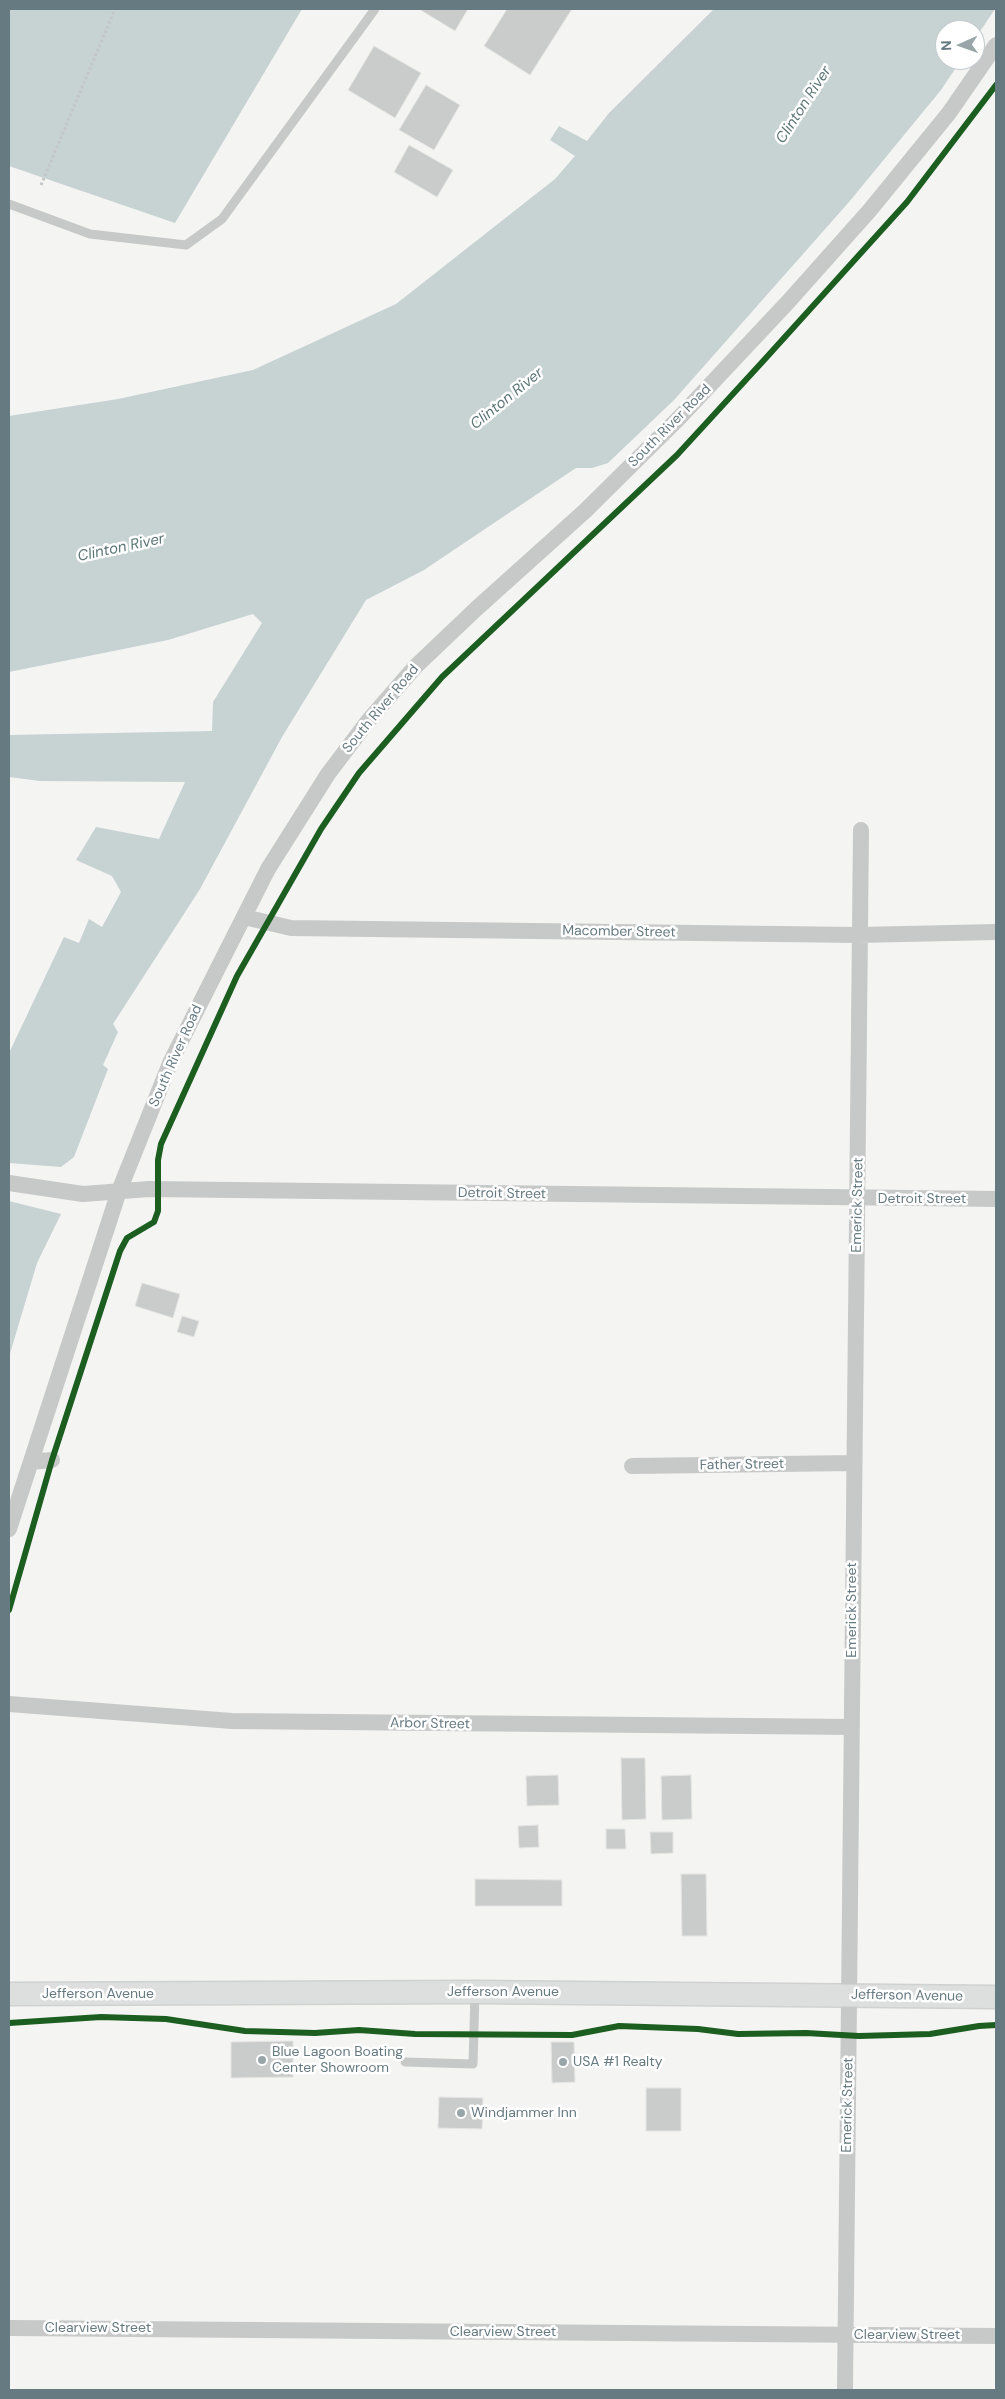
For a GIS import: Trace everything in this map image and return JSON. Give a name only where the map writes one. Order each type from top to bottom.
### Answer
[{"type":"street","name":"South River Road","points":[[9,1530],[119,1191],[171,1061],[268,869],[328,774],[368,721],[414,667],[585,511],[679,418],[788,302],[876,203],[948,113],[996,45]]},
{"type":"street","name":"Emerick Street","points":[[845,2390],[850,1996],[853,1463],[858,1199],[860,830]]},
{"type":"street","name":"Macomber Street","points":[[244,916],[291,928],[858,935],[996,932]]},
{"type":"street","name":"Detroit Street","points":[[9,1183],[83,1194],[149,1190],[996,1199]]},
{"type":"street","points":[[31,1462],[52,1460]]},
{"type":"street","name":"Father Street","points":[[632,1466],[853,1463]]},
{"type":"street","name":"Arbor Street","points":[[9,1704],[232,1721],[515,1726],[852,1727]]},
{"type":"street","name":"Jefferson Avenue","points":[[9,1994],[475,1992],[996,1997]]},
{"type":"street","name":"Clearview Street","points":[[9,2328],[996,2336]]},
{"type":"lane","points":[[9,204],[90,234],[186,245],[222,219],[375,9]]},
{"type":"lane","points":[[405,2062],[473,2064],[475,1992]]},
{"type":"path","points":[[42,185],[115,9]]},
{"type":"water","points":[[9,9],[302,9],[175,223],[9,166]]},
{"type":"water","name":"Clinton River","points":[[714,9],[995,9],[985,24],[985,20],[935,20],[935,70],[954,70],[941,90],[849,202],[674,400],[608,463],[592,468],[576,468],[424,570],[366,600],[282,737],[200,889],[113,1024],[118,1032],[103,1065],[108,1069],[74,1157],[61,1167],[9,1163],[9,1053],[64,937],[79,943],[89,919],[102,927],[121,892],[112,876],[76,860],[96,827],[159,839],[185,782],[40,781],[9,777],[9,735],[212,731],[213,702],[262,623],[253,614],[168,640],[9,672],[9,416],[118,399],[253,370],[396,304],[555,179],[575,156],[550,140],[559,126],[587,141],[609,113]]},
{"type":"water","points":[[9,1201],[61,1214],[37,1263],[9,1357]]},
{"type":"building","points":[[419,9],[468,9],[455,31]]},
{"type":"building","points":[[507,9],[572,9],[530,75],[484,46]]},
{"type":"building","points":[[374,46],[421,73],[395,118],[348,90]]},
{"type":"building","points":[[426,85],[460,105],[434,150],[399,130]]},
{"type":"building","points":[[409,145],[453,170],[437,197],[394,172]]},
{"type":"building","points":[[142,1283],[180,1294],[173,1318],[135,1306]]},
{"type":"building","points":[[182,1316],[199,1321],[194,1337],[177,1332]]},
{"type":"building","points":[[621,1758],[645,1758],[646,1819],[622,1820]]},
{"type":"building","points":[[558,1775],[559,1805],[527,1806],[526,1776]]},
{"type":"building","points":[[691,1775],[692,1819],[662,1820],[661,1776]]},
{"type":"building","points":[[538,1825],[539,1847],[519,1848],[518,1826]]},
{"type":"building","points":[[606,1829],[625,1829],[626,1849],[606,1849]]},
{"type":"building","points":[[650,1832],[673,1832],[673,1853],[651,1854]]},
{"type":"building","points":[[681,1874],[706,1874],[707,1936],[682,1936]]},
{"type":"building","points":[[475,1879],[562,1880],[562,1906],[475,1906]]},
{"type":"building","name":"Blue Lagoon Boating Center Showroom","points":[[293,2041],[293,2077],[231,2078],[231,2042]]},
{"type":"building","name":"USA #1 Realty","points":[[551,2042],[574,2042],[575,2082],[552,2083]]},
{"type":"building","points":[[646,2088],[681,2088],[681,2131],[646,2131]]},
{"type":"building","name":"Windjammer Inn","points":[[439,2097],[483,2098],[482,2129],[438,2128]]},
{"type":"cycle path","points":[[9,1610],[52,1460],[120,1251],[127,1238],[154,1222],[158,1211],[158,1160],[161,1144],[237,976],[321,829],[359,773],[442,677],[677,455],[765,359],[907,202],[996,85]]},
{"type":"cycle path","points":[[9,2023],[101,2017],[166,2019],[245,2031],[315,2033],[359,2030],[415,2034],[572,2035],[619,2026],[698,2029],[738,2034],[806,2033],[859,2036],[930,2034],[996,2025]]},
{"type":"place","name":"Blue Lagoon Boating Center Showroom","points":[[262,2060]]},
{"type":"place","name":"USA #1 Realty","points":[[563,2062]]},
{"type":"place","name":"Windjammer Inn","points":[[461,2113]]}]
